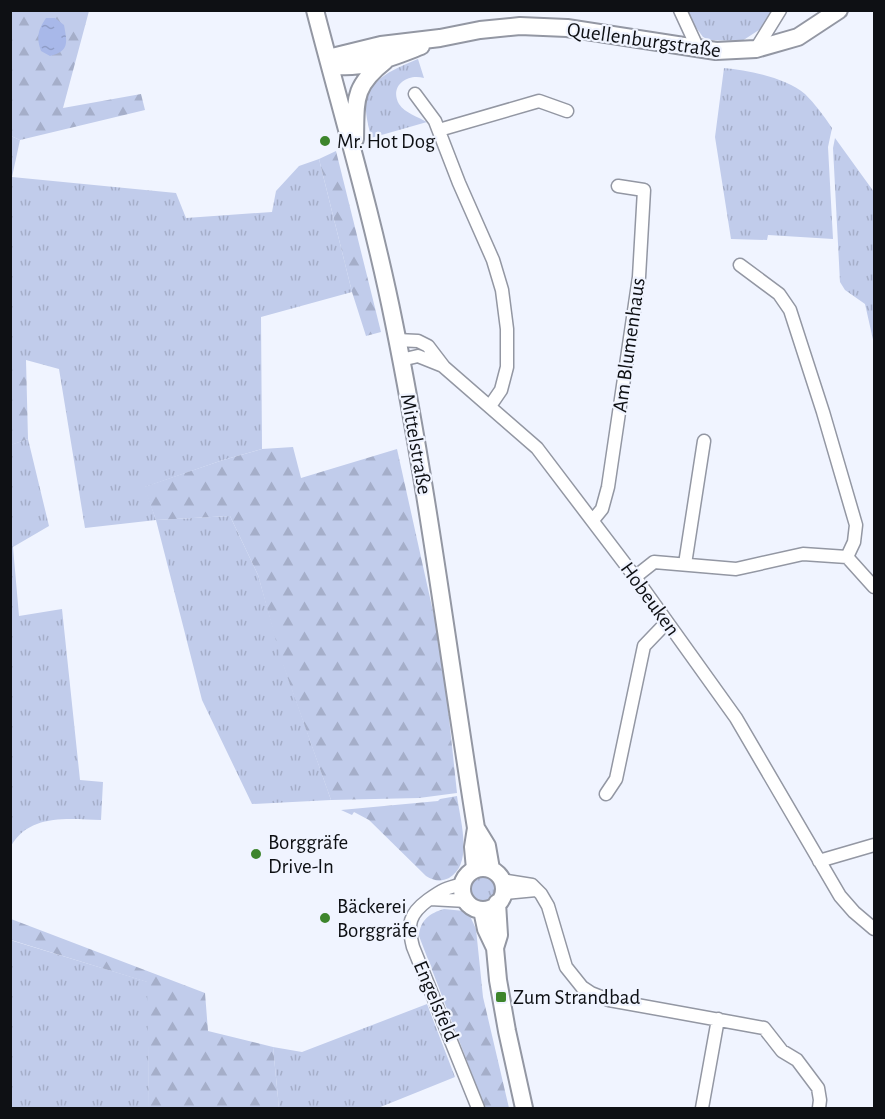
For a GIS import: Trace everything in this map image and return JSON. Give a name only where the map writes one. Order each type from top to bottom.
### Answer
[{"type":"main road","name":"Mittelstraße","points":[[315,10],[354,158],[401,360],[440,585],[476,828],[473,847],[492,887],[486,929],[495,948],[498,980],[524,1108]]},
{"type":"main road","name":"Quellenburgstraße","points":[[329,62],[381,45],[520,26],[567,28],[698,49],[756,50],[798,37],[839,10]]},
{"type":"main road","name":"Quellenburgstraße","points":[[329,62],[355,67],[386,60],[440,38]]},
{"type":"main road","name":"Quellenburgstraße","points":[[354,158],[357,94],[368,77],[386,60]]},
{"type":"main road","points":[[468,874],[492,887],[467,901],[463,893],[463,884],[468,874]]},
{"type":"street","points":[[680,10],[698,49]]},
{"type":"street","points":[[756,50],[780,10]]},
{"type":"street","points":[[415,94],[439,130],[459,183],[493,260],[502,290],[507,330],[507,367],[501,390],[490,406]]},
{"type":"street","points":[[439,130],[539,100],[567,111]]},
{"type":"street","name":"Am Blumenhaus","points":[[592,520],[602,509],[608,488],[639,277],[644,190],[618,186]]},
{"type":"street","points":[[740,265],[778,294],[790,310],[824,412],[856,525],[854,542],[847,557]]},
{"type":"street","name":"Hobeuken","points":[[397,340],[418,341],[428,346],[444,367],[537,448],[635,577],[736,718],[840,896],[874,929]]},
{"type":"street","name":"Hobeuken","points":[[401,360],[418,356],[444,367]]},
{"type":"street","points":[[685,564],[704,441]]},
{"type":"street","points":[[635,577],[654,562],[736,569],[803,554],[847,557],[874,587]]},
{"type":"street","points":[[606,794],[616,779],[644,646],[667,621]]},
{"type":"street","points":[[819,861],[874,845]]},
{"type":"street","name":"Engelsfeld","points":[[463,884],[448,887],[420,905],[414,914],[410,933],[413,947],[478,1108]]},
{"type":"street","points":[[492,887],[536,890],[545,899],[566,967],[573,977],[591,993],[609,1000],[759,1027],[768,1032],[782,1051],[797,1060],[818,1088],[819,1108]]},
{"type":"street","points":[[430,899],[467,901]]},
{"type":"street","points":[[702,1108],[718,1019]]},
{"type":"green space","points":[[10,11],[89,11],[63,108],[141,94],[145,110],[20,140],[11,136]]},
{"type":"green space","points":[[684,11],[775,11],[762,28],[742,41],[709,40],[703,37]]},
{"type":"green space","points":[[418,59],[424,78],[406,79],[401,82],[396,92],[399,104],[405,110],[427,122],[371,138],[366,108],[367,95],[371,88],[385,75]]},
{"type":"green space","points":[[724,68],[766,76],[797,88],[812,102],[832,128],[828,147],[833,239],[768,235],[767,240],[731,239],[715,137]]},
{"type":"green space","points":[[11,136],[20,140],[12,177],[176,193],[186,218],[272,212],[276,191],[299,166],[319,159],[352,292],[261,317],[262,449],[145,487],[156,520],[85,528],[59,369],[26,360],[11,360]]},
{"type":"green space","points":[[835,138],[874,192],[874,344],[865,304],[845,290],[840,282],[833,148]]},
{"type":"green space","points":[[336,151],[381,332],[366,336],[352,292],[319,159]]},
{"type":"green space","points":[[11,360],[26,360],[28,439],[11,445]]},
{"type":"green space","points":[[28,439],[49,526],[13,547],[19,616],[62,609],[80,780],[103,782],[101,820],[63,819],[39,823],[19,835],[11,846],[10,445]]},
{"type":"green space","points":[[293,447],[301,478],[397,449],[442,652],[457,793],[419,798],[331,800],[281,659],[258,575],[230,516],[156,520],[144,487],[262,449]]},
{"type":"green space","points":[[230,516],[258,575],[284,666],[331,800],[252,804],[202,700],[156,520]]},
{"type":"green space","points":[[457,796],[464,841],[461,863],[457,871],[449,878],[440,880],[426,876],[369,820],[354,812],[352,815],[341,810],[438,801]]},
{"type":"green space","points":[[484,875],[493,879],[497,888],[493,897],[484,901],[475,897],[471,888],[475,879]]},
{"type":"green space","points":[[444,909],[464,911],[470,916],[476,929],[483,997],[509,1108],[485,1108],[419,936],[424,921]]},
{"type":"green space","points":[[11,919],[205,993],[208,1031],[273,1047],[279,1108],[149,1108],[147,982],[11,940]]},
{"type":"green space","points":[[10,940],[148,982],[149,1108],[11,1108]]},
{"type":"green space","points":[[427,1004],[455,1077],[378,1108],[279,1108],[273,1047],[302,1052]]},
{"type":"water","points":[[46,18],[55,18],[64,25],[66,36],[64,48],[50,56],[41,51],[38,38]]},
{"type":"place","name":"Mr. Hot Dog","points":[[325,141]]},
{"type":"place","name":"Borggräfe Drive-In","points":[[256,854]]},
{"type":"place","name":"Bäckerei Borggräfe","points":[[325,918]]},
{"type":"place","name":"Zum Strandbad","points":[[501,997]]}]
